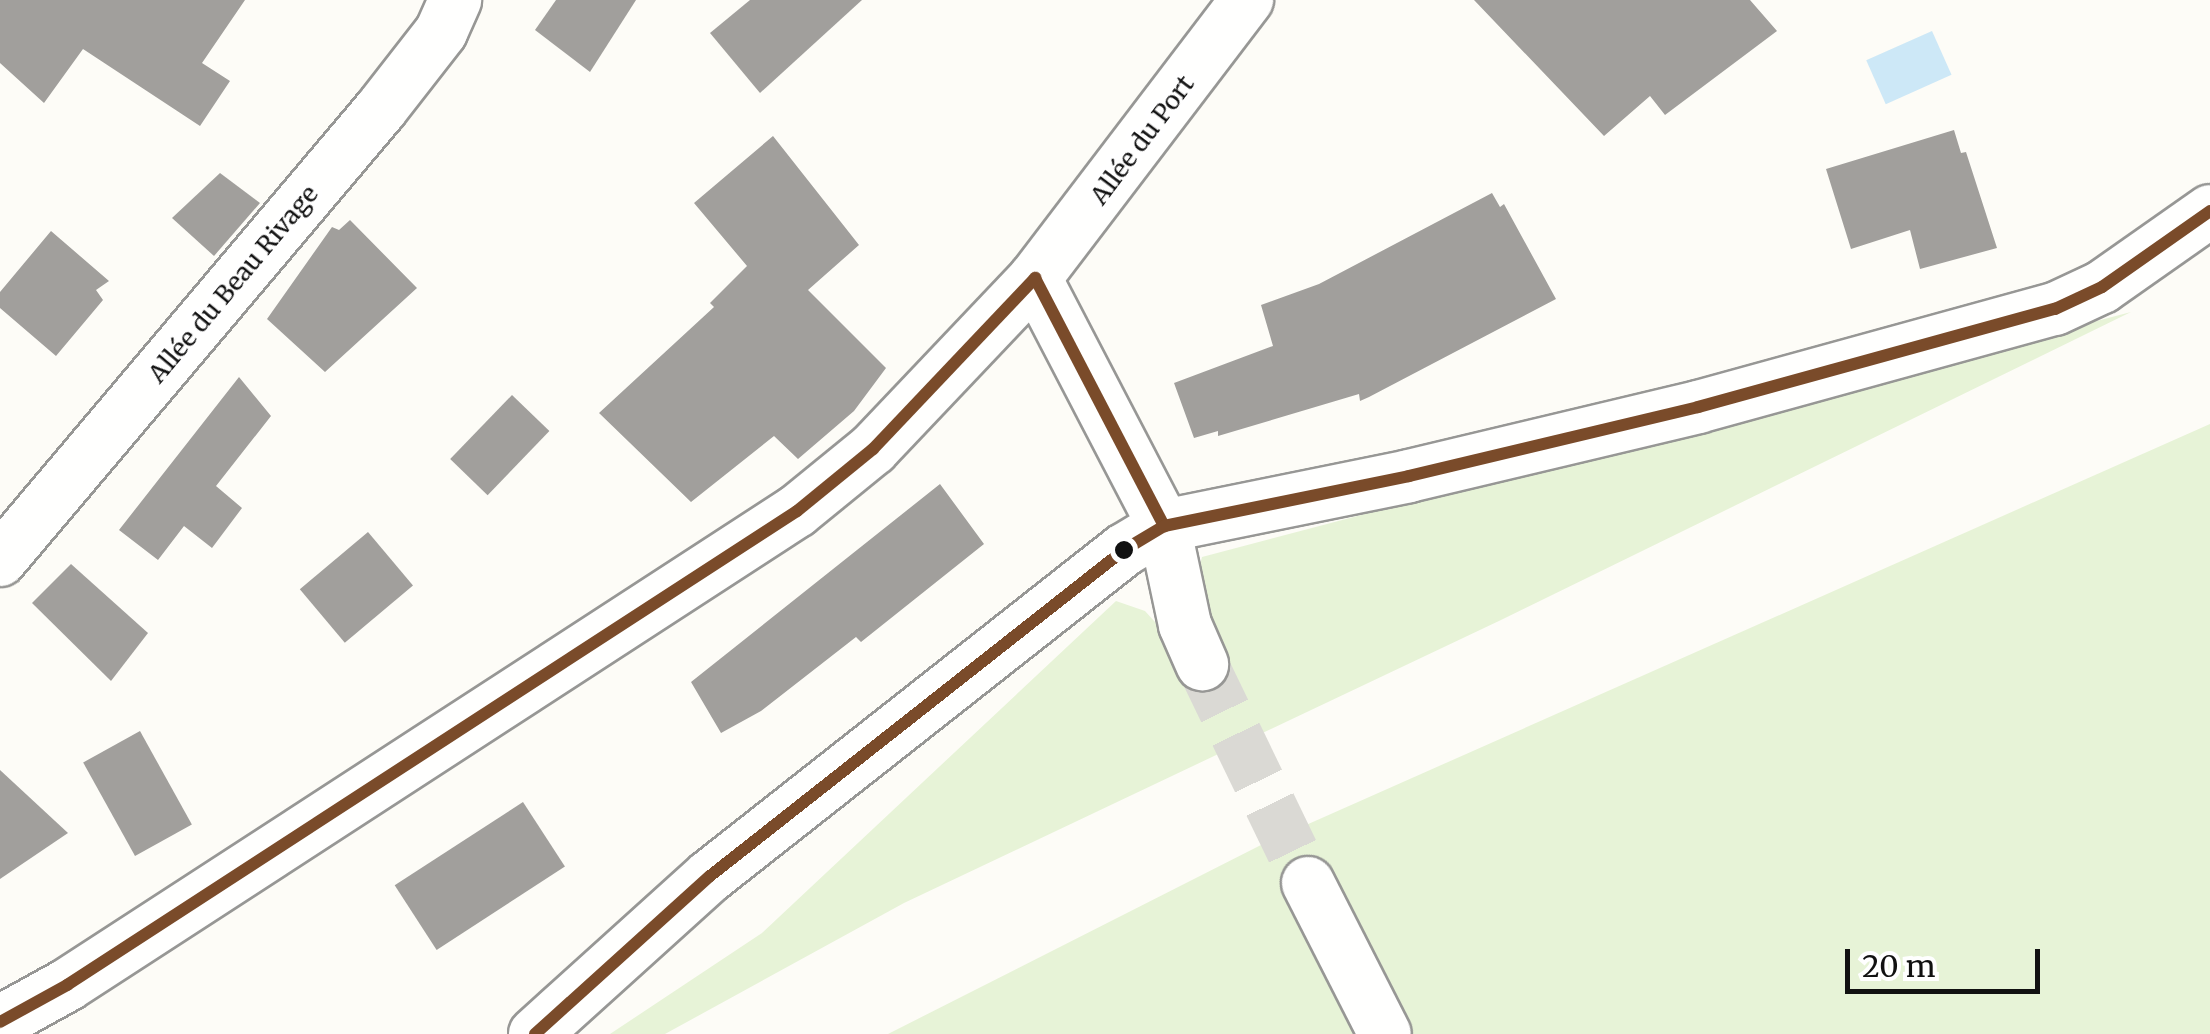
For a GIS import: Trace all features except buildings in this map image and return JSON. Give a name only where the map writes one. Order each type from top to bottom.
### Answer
[{"type":"street","name":"Allée du Beau Rivage","points":[[0,560],[381,110],[441,32],[455,0]]},
{"type":"street","name":"Allée du Port","points":[[0,1022],[67,985],[796,511],[874,449],[1035,278],[1247,0]]},
{"type":"street","points":[[535,1034],[710,876],[1124,550],[1164,526],[1409,476],[1660,416],[2055,309],[2102,287],[2210,211]]},
{"type":"street","points":[[1035,278],[1164,526],[1185,625],[1202,664]]},
{"type":"street","points":[[1308,882],[1386,1034]]},
{"type":"green space","points":[[2131,312],[1501,620],[904,903],[665,1034],[610,1034],[762,933],[1116,601],[1145,611],[1165,633],[1194,587],[1202,557]]},
{"type":"green space","points":[[2210,424],[2210,1034],[888,1034],[1261,845]]},
{"type":"water","points":[[1932,31],[1952,75],[1886,104],[1866,60]]},
{"type":"tunnel","points":[[1202,664],[1308,883]]},
{"type":"transit line","points":[[535,1034],[710,876],[1124,550],[1164,526],[1409,476],[1698,407],[2055,309],[2102,287],[2210,211]]},
{"type":"transit line","points":[[1035,278],[1164,526]]},
{"type":"transit line","points":[[0,1022],[67,985],[797,511],[873,449],[1035,278]]}]
